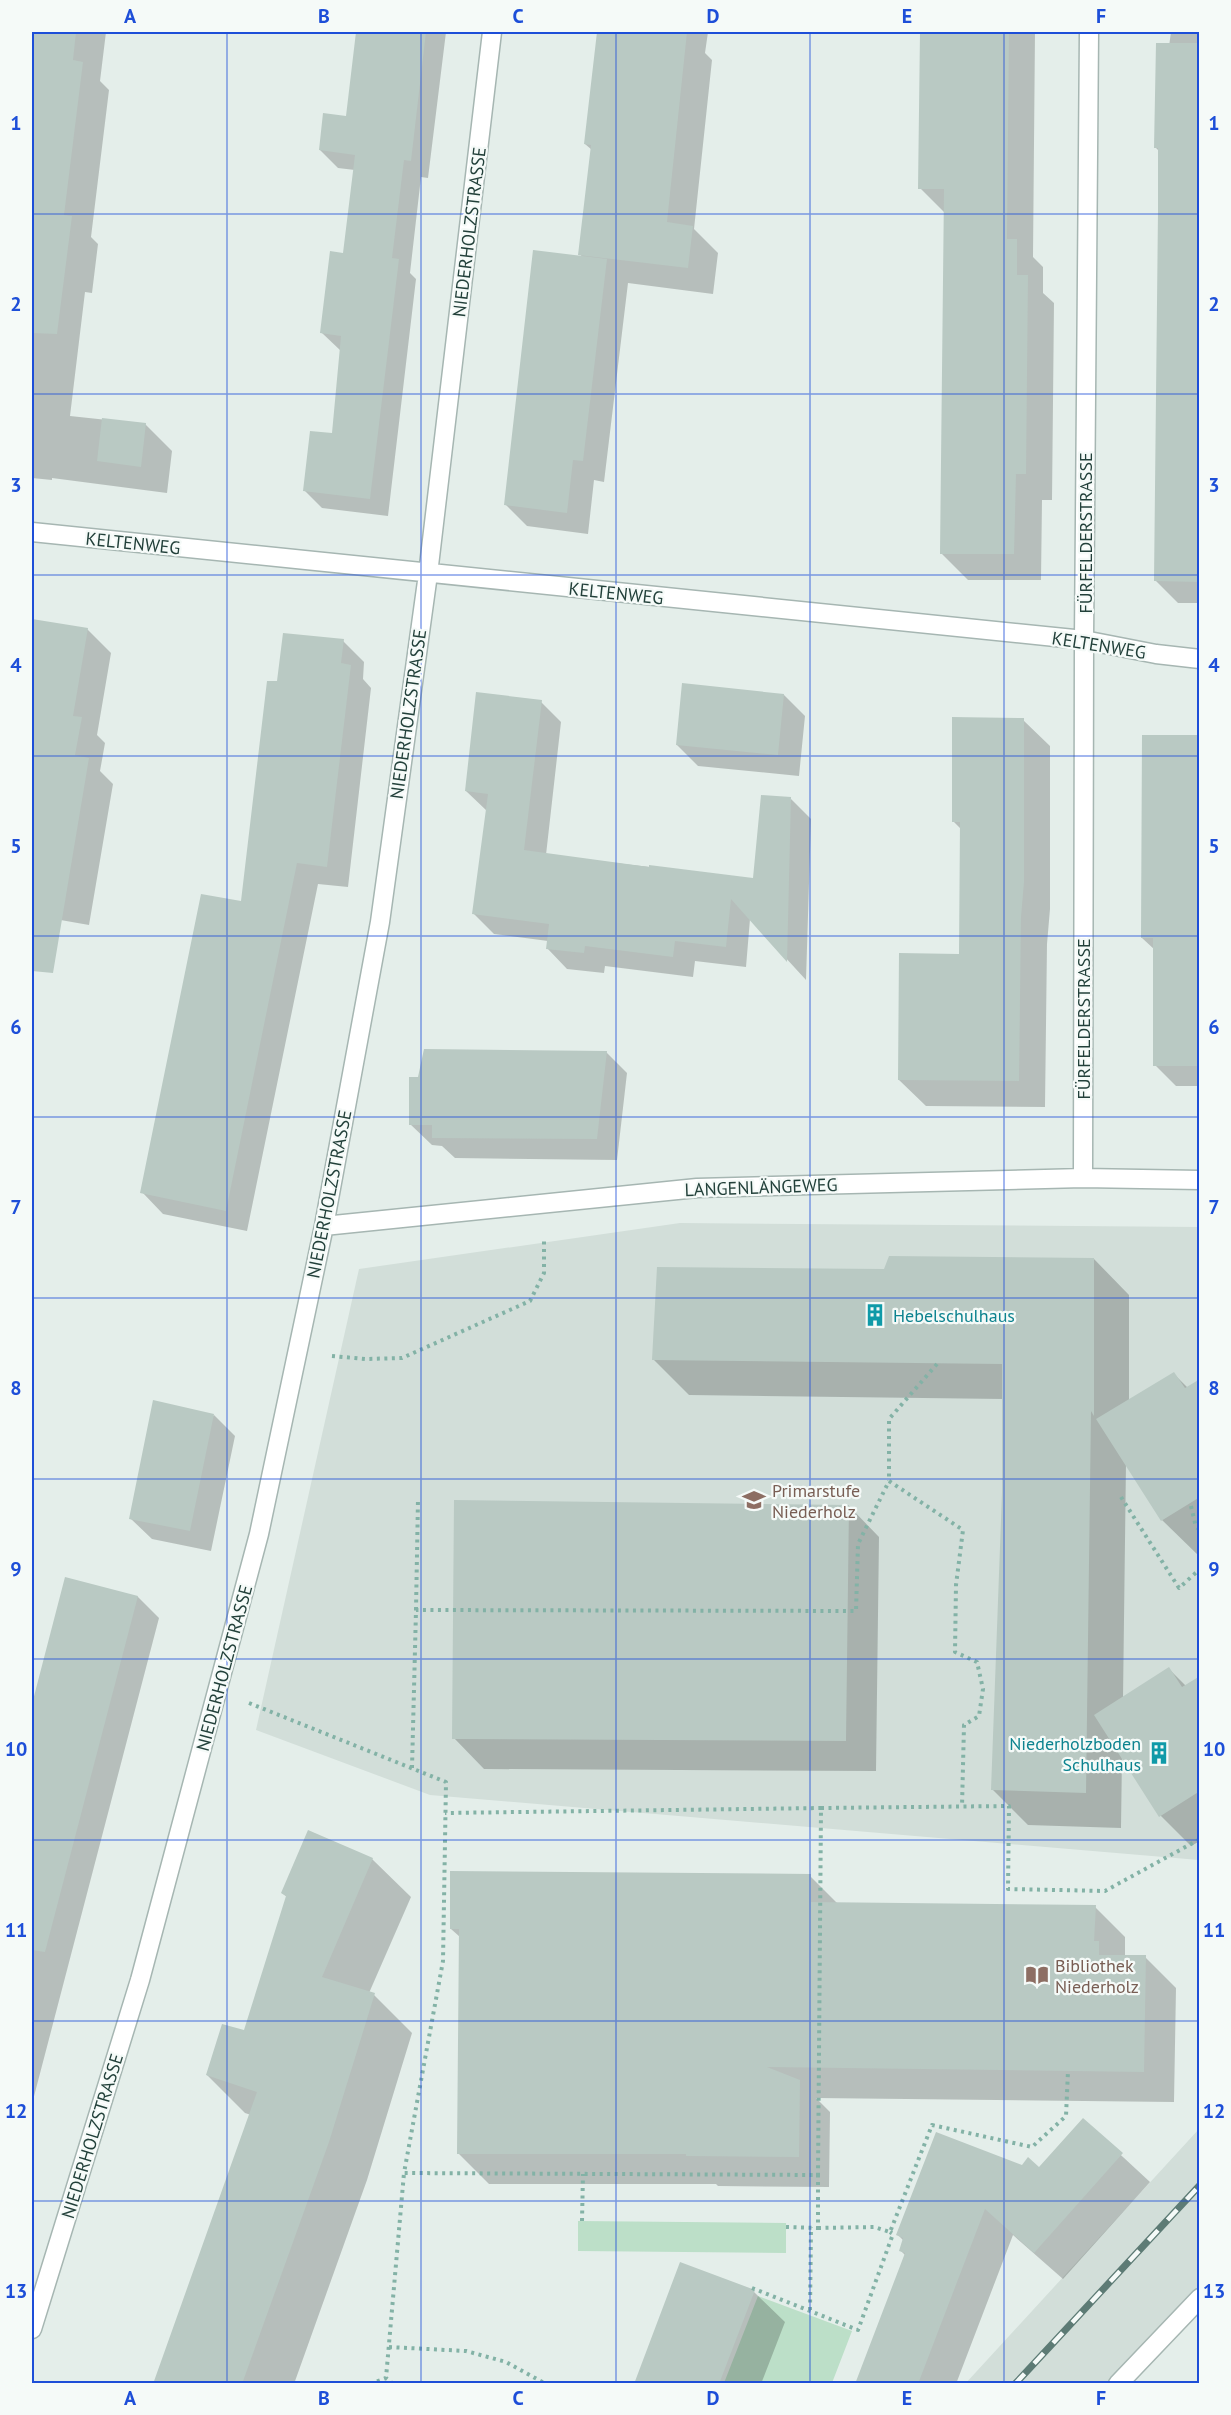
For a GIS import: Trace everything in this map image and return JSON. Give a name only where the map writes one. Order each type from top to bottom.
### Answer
[{"type":"street","name":"NIEDERHOLZSTRASSE","points":[[32,2329],[140,1980],[218,1690],[259,1534],[324,1226],[380,922],[428,574],[492,32]]},
{"type":"street","name":"FÜRFELDERSTRASSE","points":[[1083,1178],[1084,640],[1089,32]]},
{"type":"street","name":"KELTENWEG","points":[[32,532],[1084,640],[1156,654],[1200,659]]},
{"type":"street","name":"LANGENLÄNGEWEG","points":[[324,1226],[697,1188],[1083,1178],[1200,1180]]},
{"type":"street","points":[[1118,2384],[1200,2298]]},
{"type":"path","points":[[298,1353],[365,1359],[402,1358],[530,1301],[544,1273],[544,1249]]},
{"type":"path","points":[[416,1610],[856,1611],[858,1544],[889,1481],[889,1419],[937,1364]]},
{"type":"path","points":[[889,1481],[963,1530],[956,1585],[955,1653],[977,1662],[983,1689],[979,1716],[964,1725],[962,1807]]},
{"type":"path","points":[[1121,1497],[1179,1588],[1200,1569]]},
{"type":"path","points":[[412,1768],[418,1499]]},
{"type":"path","points":[[1191,1506],[1196,1527],[1200,1530]]},
{"type":"path","points":[[218,1690],[446,1782],[443,1961],[404,2173],[386,2378]]},
{"type":"path","points":[[445,1813],[1009,1806],[1008,1889],[1105,1891],[1200,1839]]},
{"type":"path","points":[[818,2228],[821,1808]]},
{"type":"path","points":[[890,2232],[932,2125],[1032,2147],[1066,2115],[1068,2071]]},
{"type":"path","points":[[404,2173],[818,2175]]},
{"type":"path","points":[[582,2221],[583,2174]]},
{"type":"path","points":[[752,2288],[858,2330],[893,2234],[874,2227],[786,2227]]},
{"type":"path","points":[[810,2311],[811,2227]]},
{"type":"path","points":[[389,2347],[466,2351],[506,2362],[546,2384]]},
{"type":"path","points":[[370,2384],[386,2378]]},
{"type":"path","points":[[386,2378],[393,2384]]},
{"type":"shaded area","name":"Primarstufe Niederholz","points":[[680,1223],[1199,1227],[1199,1860],[430,1795],[256,1730],[359,1269]]},
{"type":"shaded area","points":[[1199,2129],[1199,2298],[1118,2383],[965,2384]]},
{"type":"green space","points":[[578,2221],[786,2223],[786,2253],[578,2251]]},
{"type":"green space","points":[[758,2296],[852,2331],[832,2383],[724,2383]]},
{"type":"building","points":[[32,32],[76,32],[73,60],[83,62],[64,215],[72,216],[57,334],[32,333]]},
{"type":"building","points":[[356,32],[426,32],[411,161],[404,160],[392,258],[399,259],[370,499],[303,491],[310,431],[332,433],[341,336],[320,333],[330,251],[343,253],[355,155],[319,150],[323,113],[346,116]]},
{"type":"building","points":[[597,32],[687,32],[667,222],[693,226],[688,268],[578,255],[591,145],[584,144]]},
{"type":"building","points":[[920,32],[1009,32],[1007,239],[1017,239],[1017,275],[1028,275],[1026,474],[1016,474],[1014,554],[940,554],[944,189],[918,189]]},
{"type":"building","points":[[1156,43],[1200,43],[1200,582],[1154,581],[1158,211],[1158,148],[1154,148]]},
{"type":"building","points":[[533,250],[607,259],[583,461],[573,460],[567,513],[504,505]]},
{"type":"building","points":[[102,418],[146,423],[141,467],[97,461]]},
{"type":"building","points":[[32,619],[88,628],[73,716],[82,717],[75,755],[89,758],[53,973],[32,971]]},
{"type":"building","points":[[283,633],[344,639],[341,663],[351,665],[327,867],[297,863],[226,1211],[140,1193],[201,894],[241,901],[267,681],[277,681]]},
{"type":"building","points":[[682,683],[784,694],[778,755],[676,745]]},
{"type":"building","points":[[476,692],[542,700],[524,850],[753,878],[761,795],[791,797],[787,962],[731,899],[726,947],[675,941],[673,957],[585,946],[584,953],[546,949],[549,924],[472,914],[488,794],[465,791]]},
{"type":"building","points":[[952,717],[1024,718],[1024,882],[1021,917],[1019,1081],[898,1080],[899,953],[959,954],[960,822],[952,822]]},
{"type":"building","points":[[1142,735],[1200,735],[1200,1066],[1153,1066],[1153,938],[1141,938]]},
{"type":"building","points":[[424,1049],[607,1051],[597,1139],[432,1138],[432,1125],[409,1125],[409,1077],[418,1077]]},
{"type":"building","points":[[889,1256],[1094,1258],[1094,1416],[1091,1411],[1086,1793],[991,1790],[1002,1493],[1002,1364],[652,1360],[657,1267],[884,1269]]},
{"type":"building","points":[[1174,1372],[1185,1388],[1200,1379],[1200,1497],[1161,1521],[1096,1419]]},
{"type":"building","points":[[153,1400],[214,1414],[190,1531],[129,1519]]},
{"type":"building","points":[[454,1500],[849,1505],[846,1741],[452,1739]]},
{"type":"building","points":[[65,1577],[138,1596],[45,1952],[32,1950],[32,1704]]},
{"type":"building","name":"Niederholzboden Schulhaus","points":[[1169,1667],[1182,1687],[1200,1676],[1200,1791],[1159,1817],[1094,1715]]},
{"type":"building","points":[[308,1830],[373,1858],[322,1977],[375,1993],[329,2142],[242,2384],[153,2384],[257,2092],[206,2075],[222,2024],[244,2030],[286,1896],[281,1893]]},
{"type":"building","points":[[450,1871],[811,1874],[811,1902],[1096,1905],[1094,1941],[1099,1941],[1099,1955],[1146,1955],[1144,2072],[767,2067],[800,2080],[799,2157],[686,2156],[686,2154],[457,2154],[459,1929],[450,1929]]},
{"type":"building","points":[[1083,2118],[1123,2153],[1034,2253],[985,2209],[918,2384],[855,2384],[905,2253],[899,2251],[903,2238],[896,2235],[936,2132],[1022,2165],[1028,2157],[1039,2167]]},
{"type":"building","points":[[680,2262],[755,2290],[719,2384],[634,2384]]},
{"type":"railway","points":[[1015,2384],[1200,2185]]},
{"type":"place","name":"Hebelschulhaus","points":[[875,1315]]},
{"type":"place","name":"Primarstufe Niederholz","points":[[754,1500]]},
{"type":"place","name":"Niederholzboden Schulhaus","points":[[1159,1753]]},
{"type":"place","name":"Bibliothek Niederholz","points":[[1037,1975]]}]
